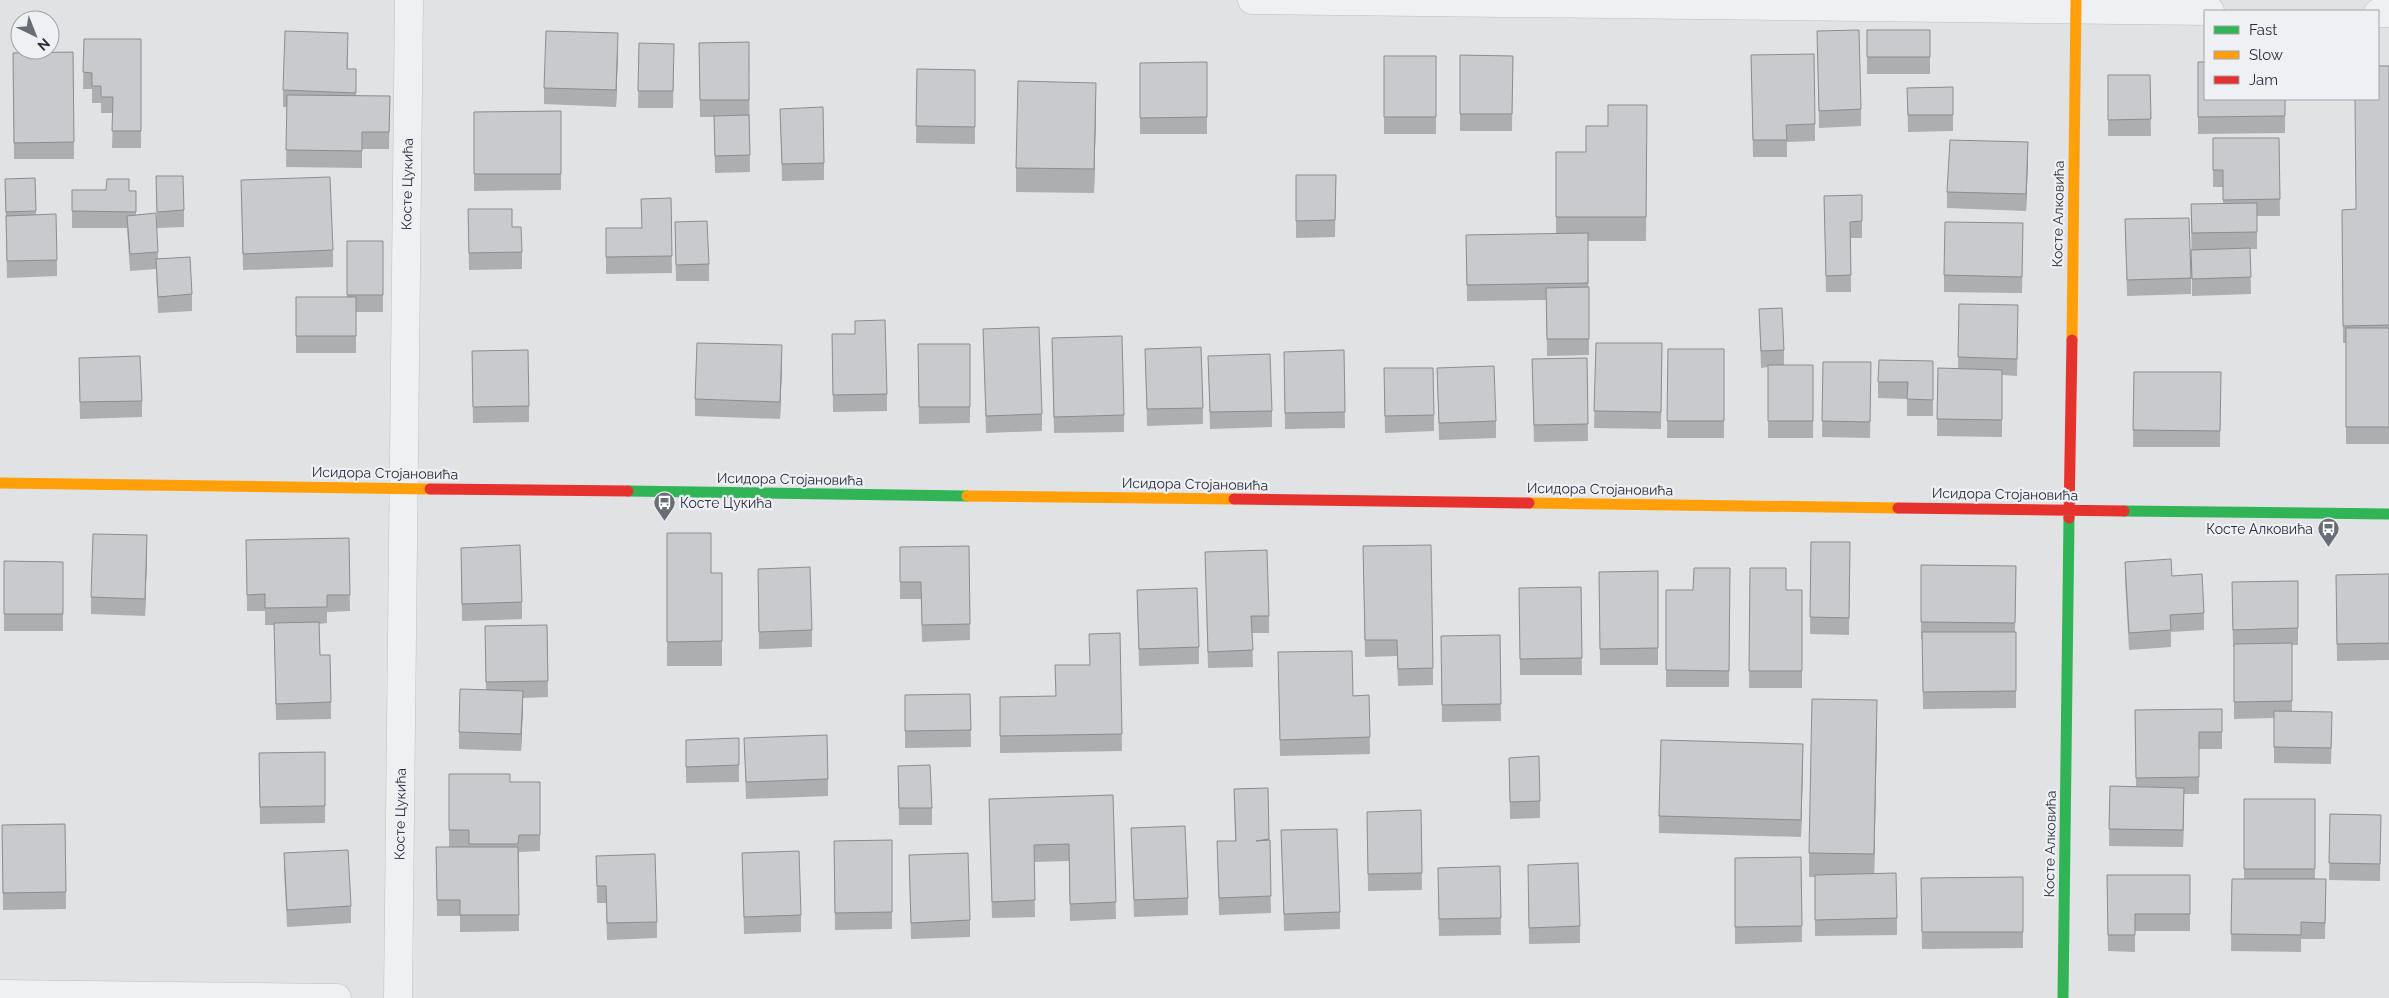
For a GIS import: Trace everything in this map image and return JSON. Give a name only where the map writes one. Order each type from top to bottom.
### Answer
[{"type":"street","name":"Косте Цукића","points":[[398,998],[409,0]]},
{"type":"street","points":[[1252,0],[2076,5],[2204,11]]},
{"type":"street","name":"Косте Алковића","points":[[2063,998],[2071,510],[2076,5]]},
{"type":"street","name":"Исидора Стојановића","points":[[0,483],[2389,514]]},
{"type":"street","points":[[0,994],[337,998]]},
{"type":"building","points":[[1859,30],[1861,109],[1819,111],[1817,31]]},
{"type":"building","points":[[1867,30],[1930,30],[1930,57],[1867,57]]},
{"type":"building","points":[[285,31],[348,33],[347,69],[356,69],[356,93],[283,90]]},
{"type":"building","points":[[546,31],[618,33],[616,90],[544,88]]},
{"type":"building","points":[[84,39],[141,39],[141,131],[112,131],[113,97],[101,97],[101,86],[92,86],[92,73],[83,72]]},
{"type":"building","points":[[749,42],[749,100],[700,100],[699,43]]},
{"type":"building","points":[[639,43],[674,44],[673,91],[638,91]]},
{"type":"building","points":[[60,52],[73,52],[74,142],[14,143],[13,60],[60,60]]},
{"type":"building","points":[[1814,54],[1815,124],[1786,125],[1787,140],[1753,140],[1751,55]]},
{"type":"building","points":[[1460,55],[1513,56],[1512,114],[1460,114]]},
{"type":"building","points":[[1384,56],[1436,56],[1436,117],[1384,117]]},
{"type":"building","points":[[1207,62],[1207,117],[1140,118],[1140,63]]},
{"type":"building","points":[[2198,62],[2204,62],[2204,100],[2285,100],[2285,116],[2198,117]]},
{"type":"building","points":[[2379,66],[2389,66],[2389,325],[2343,326],[2342,210],[2356,209],[2355,100],[2379,100]]},
{"type":"building","points":[[917,69],[975,70],[975,127],[916,126]]},
{"type":"building","points":[[2108,75],[2150,75],[2151,119],[2108,120]]},
{"type":"building","points":[[1018,81],[1096,83],[1094,169],[1016,168]]},
{"type":"building","points":[[1953,87],[1953,115],[1908,115],[1907,88]]},
{"type":"building","points":[[287,95],[390,96],[389,132],[362,132],[362,151],[286,150]]},
{"type":"building","points":[[1608,105],[1647,105],[1646,217],[1556,217],[1556,152],[1586,152],[1586,126],[1608,126]]},
{"type":"building","points":[[823,107],[824,163],[782,164],[780,109]]},
{"type":"building","points":[[561,111],[561,174],[474,174],[474,112]]},
{"type":"building","points":[[749,115],[750,155],[715,156],[714,116]]},
{"type":"building","points":[[2213,138],[2279,138],[2280,199],[2223,200],[2223,170],[2213,170]]},
{"type":"building","points":[[1950,140],[2028,142],[2026,194],[1947,192]]},
{"type":"building","points":[[1296,175],[1336,175],[1335,220],[1296,221]]},
{"type":"building","points":[[156,176],[183,176],[184,210],[157,212]]},
{"type":"building","points":[[330,177],[333,250],[243,254],[241,180]]},
{"type":"building","points":[[35,178],[36,211],[6,212],[5,179]]},
{"type":"building","points":[[107,179],[129,179],[129,191],[136,191],[136,212],[72,211],[72,190],[106,190]]},
{"type":"building","points":[[1862,195],[1862,221],[1850,222],[1851,275],[1826,276],[1824,196]]},
{"type":"building","points":[[671,198],[672,256],[606,257],[606,228],[642,228],[641,199]]},
{"type":"building","points":[[2257,203],[2257,232],[2192,233],[2191,204]]},
{"type":"building","points":[[468,209],[512,209],[512,227],[521,227],[522,252],[469,253]]},
{"type":"building","points":[[156,213],[158,252],[130,254],[127,216]]},
{"type":"building","points":[[56,214],[57,260],[7,261],[6,216]]},
{"type":"building","points":[[2189,218],[2191,278],[2127,280],[2125,219]]},
{"type":"building","points":[[707,221],[709,264],[676,265],[675,222]]},
{"type":"building","points":[[1945,222],[2023,223],[2022,277],[1944,275]]},
{"type":"building","points":[[1588,233],[1588,283],[1467,285],[1466,235]]},
{"type":"building","points":[[347,241],[383,241],[383,295],[347,295]]},
{"type":"building","points":[[2250,248],[2251,277],[2192,279],[2191,250]]},
{"type":"building","points":[[190,257],[192,294],[158,297],[156,259]]},
{"type":"building","points":[[1589,287],[1589,339],[1547,339],[1546,288]]},
{"type":"building","points":[[296,297],[356,297],[356,336],[296,336]]},
{"type":"building","points":[[1959,304],[2018,305],[2017,359],[1958,357]]},
{"type":"building","points":[[1782,308],[1784,350],[1761,351],[1759,309]]},
{"type":"building","points":[[885,320],[887,394],[833,395],[832,334],[855,334],[855,321]]},
{"type":"building","points":[[1039,327],[1042,414],[986,416],[983,329]]},
{"type":"building","points":[[2346,328],[2389,328],[2389,427],[2346,427]]},
{"type":"building","points":[[1122,336],[1124,415],[1054,417],[1052,338]]},
{"type":"building","points":[[697,343],[782,345],[780,402],[695,399]]},
{"type":"building","points":[[1596,343],[1662,343],[1661,412],[1594,411]]},
{"type":"building","points":[[918,344],[970,344],[970,407],[919,407]]},
{"type":"building","points":[[1201,347],[1203,408],[1147,409],[1145,349]]},
{"type":"building","points":[[1668,349],[1724,349],[1724,421],[1667,421]]},
{"type":"building","points":[[528,350],[529,406],[473,407],[472,351]]},
{"type":"building","points":[[1344,350],[1345,412],[1285,413],[1284,352]]},
{"type":"building","points":[[1270,354],[1272,411],[1210,412],[1208,356]]},
{"type":"building","points":[[140,356],[142,401],[80,402],[79,358]]},
{"type":"building","points":[[1587,358],[1588,424],[1534,425],[1532,359]]},
{"type":"building","points":[[1879,360],[1933,361],[1933,400],[1907,399],[1908,382],[1878,382]]},
{"type":"building","points":[[1823,362],[1871,362],[1870,422],[1822,421]]},
{"type":"building","points":[[1768,365],[1813,365],[1813,421],[1768,421]]},
{"type":"building","points":[[1494,366],[1496,421],[1439,423],[1437,368]]},
{"type":"building","points":[[1384,368],[1433,368],[1434,415],[1385,416]]},
{"type":"building","points":[[1938,368],[2002,370],[2002,420],[1937,419]]},
{"type":"building","points":[[2134,372],[2221,372],[2220,431],[2133,430]]},
{"type":"building","points":[[667,533],[711,533],[711,573],[722,573],[722,641],[667,642]]},
{"type":"building","points":[[93,534],[147,535],[145,599],[91,597]]},
{"type":"building","points":[[349,538],[350,595],[327,595],[327,607],[265,608],[265,594],[247,595],[246,540]]},
{"type":"building","points":[[1811,542],[1850,542],[1849,618],[1810,617]]},
{"type":"building","points":[[520,545],[522,602],[462,604],[461,548]]},
{"type":"building","points":[[1431,545],[1433,668],[1398,669],[1397,640],[1365,640],[1363,546]]},
{"type":"building","points":[[969,546],[970,624],[922,625],[921,582],[900,582],[900,547]]},
{"type":"building","points":[[1267,550],[1269,616],[1251,616],[1253,650],[1208,652],[1205,552]]},
{"type":"building","points":[[2171,559],[2172,576],[2202,574],[2204,613],[2170,615],[2171,630],[2129,633],[2125,562]]},
{"type":"building","points":[[4,561],[63,562],[63,614],[4,614]]},
{"type":"building","points":[[1921,565],[2016,566],[2015,623],[1921,622]]},
{"type":"building","points":[[810,567],[812,630],[759,632],[758,569]]},
{"type":"building","points":[[1694,568],[1730,568],[1729,671],[1666,670],[1666,590],[1693,590]]},
{"type":"building","points":[[1750,568],[1786,568],[1786,590],[1802,590],[1802,671],[1749,671]]},
{"type":"building","points":[[1658,571],[1658,648],[1600,649],[1599,572]]},
{"type":"building","points":[[2389,574],[2389,643],[2337,644],[2336,575]]},
{"type":"building","points":[[2298,581],[2298,628],[2233,630],[2232,582]]},
{"type":"building","points":[[1581,587],[1582,658],[1520,659],[1519,588]]},
{"type":"building","points":[[1197,588],[1199,647],[1139,649],[1137,590]]},
{"type":"building","points":[[319,622],[320,655],[330,655],[331,702],[276,704],[274,623]]},
{"type":"building","points":[[547,625],[548,681],[486,682],[485,626]]},
{"type":"building","points":[[1922,632],[2016,632],[2016,691],[1923,692]]},
{"type":"building","points":[[1120,633],[1122,734],[1000,736],[1000,697],[1056,696],[1055,665],[1090,665],[1089,634]]},
{"type":"building","points":[[1500,635],[1501,704],[1442,705],[1441,636]]},
{"type":"building","points":[[2292,643],[2292,701],[2234,702],[2234,644]]},
{"type":"building","points":[[1352,651],[1353,696],[1369,695],[1370,737],[1280,740],[1278,652]]},
{"type":"building","points":[[460,689],[523,691],[521,734],[459,732]]},
{"type":"building","points":[[970,694],[971,730],[905,731],[905,695]]},
{"type":"building","points":[[1812,699],[1877,700],[1874,854],[1809,853]]},
{"type":"building","points":[[2222,709],[2222,732],[2199,732],[2199,777],[2136,778],[2135,710]]},
{"type":"building","points":[[2274,711],[2332,712],[2331,748],[2274,747]]},
{"type":"building","points":[[827,735],[828,779],[746,782],[744,738]]},
{"type":"building","points":[[739,738],[739,765],[686,767],[686,740]]},
{"type":"building","points":[[1661,740],[1803,744],[1801,820],[1659,816]]},
{"type":"building","points":[[325,752],[325,806],[260,807],[259,753]]},
{"type":"building","points":[[1539,756],[1540,801],[1510,802],[1509,758]]},
{"type":"building","points":[[930,765],[932,808],[899,808],[898,766]]},
{"type":"building","points":[[449,774],[510,774],[510,782],[540,782],[540,835],[519,835],[518,844],[469,844],[469,830],[449,830]]},
{"type":"building","points":[[2110,786],[2184,788],[2183,830],[2109,829]]},
{"type":"building","points":[[1268,788],[1269,839],[1256,841],[1270,840],[1271,896],[1219,898],[1217,841],[1236,841],[1234,789]]},
{"type":"building","points":[[1113,795],[1116,902],[1070,904],[1069,844],[1034,845],[1035,900],[992,902],[989,799]]},
{"type":"building","points":[[2244,799],[2315,799],[2315,869],[2244,869]]},
{"type":"building","points":[[1421,810],[1422,873],[1368,874],[1367,812]]},
{"type":"building","points":[[2330,814],[2381,815],[2380,864],[2329,863]]},
{"type":"building","points":[[65,824],[66,892],[3,893],[2,825]]},
{"type":"building","points":[[1185,826],[1188,898],[1134,900],[1131,828]]},
{"type":"building","points":[[1337,829],[1340,912],[1284,914],[1281,830]]},
{"type":"building","points":[[892,840],[892,912],[835,913],[834,841]]},
{"type":"building","points":[[436,847],[518,847],[519,915],[460,915],[460,900],[437,900]]},
{"type":"building","points":[[348,850],[351,906],[287,910],[284,853]]},
{"type":"building","points":[[799,851],[801,915],[744,917],[742,853]]},
{"type":"building","points":[[968,853],[970,920],[911,923],[909,855]]},
{"type":"building","points":[[655,854],[657,922],[607,923],[606,886],[597,886],[596,856]]},
{"type":"building","points":[[1801,857],[1802,926],[1735,927],[1735,858]]},
{"type":"building","points":[[1578,863],[1580,926],[1529,928],[1528,865]]},
{"type":"building","points":[[1500,866],[1501,918],[1439,919],[1438,868]]},
{"type":"building","points":[[1896,873],[1897,918],[1815,920],[1815,875]]},
{"type":"building","points":[[2107,875],[2190,875],[2190,914],[2135,914],[2135,935],[2108,935]]},
{"type":"building","points":[[2023,877],[2023,932],[1922,932],[1921,878]]},
{"type":"building","points":[[2232,879],[2326,879],[2325,923],[2301,922],[2301,935],[2231,934]]},
{"type":"traffic: fast","points":[[628,491],[967,496]]},
{"type":"traffic: fast","points":[[2124,511],[2389,514]]},
{"type":"traffic: fast","points":[[2063,998],[2069,518]]},
{"type":"traffic: slow","points":[[2072,340],[2076,0]]},
{"type":"traffic: slow","points":[[0,483],[430,489]]},
{"type":"traffic: slow","points":[[967,496],[1234,499]]},
{"type":"traffic: slow","points":[[1529,503],[1898,508]]},
{"type":"traffic: jam","points":[[2069,518],[2072,340]]},
{"type":"traffic: jam","points":[[430,489],[628,491]]},
{"type":"traffic: jam","points":[[1234,499],[1529,503]]},
{"type":"traffic: jam","points":[[1898,508],[2124,511]]},
{"type":"place","name":"Косте Цукића","points":[[664,522]]},
{"type":"place","name":"Косте Алковића","points":[[2329,548]]}]
